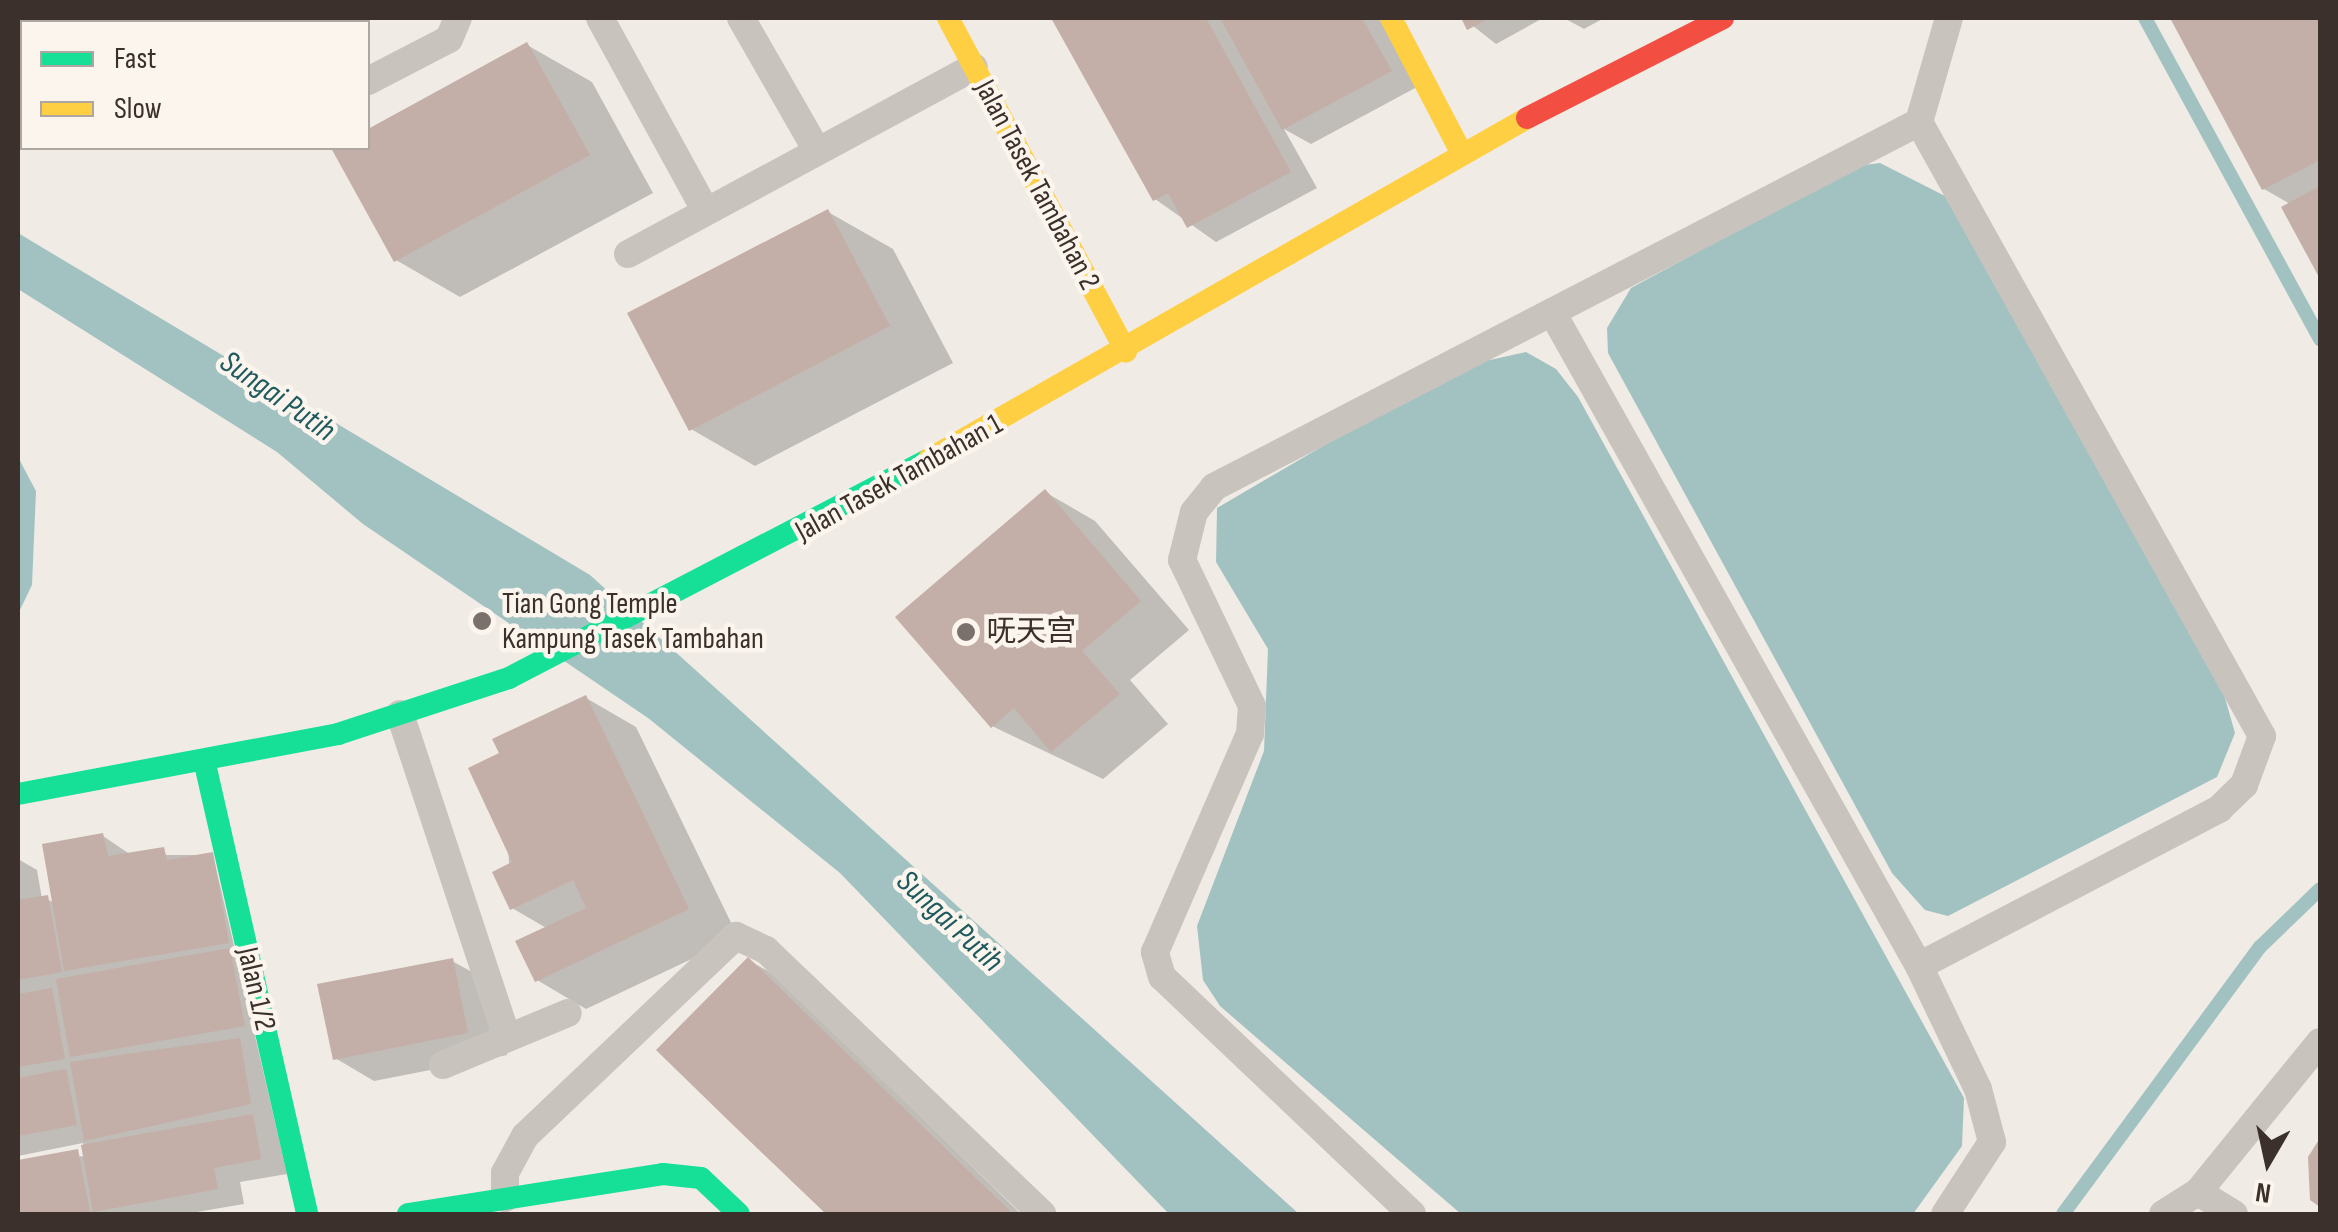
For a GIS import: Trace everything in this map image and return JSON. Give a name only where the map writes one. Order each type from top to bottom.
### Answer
[{"type":"street","name":"Jalan Tasek Tambahan 2","points":[[948,18],[1126,352]]},
{"type":"street","points":[[1391,18],[1462,152]]},
{"type":"street","name":"Jalan Tasek Tambahan 1","points":[[18,794],[204,764],[400,714],[509,678],[648,612],[1126,352],[1462,152],[1723,18]]},
{"type":"street","name":"Jalan 1/2","points":[[204,764],[306,1214]]},
{"type":"street","points":[[408,1214],[663,1174],[701,1178],[739,1214]]},
{"type":"lane","points":[[370,80],[449,39],[458,18]]},
{"type":"lane","points":[[600,18],[704,208]]},
{"type":"lane","points":[[741,18],[816,149]]},
{"type":"lane","points":[[1919,966],[2220,808],[2244,786],[2262,736],[1919,122],[1948,18]]},
{"type":"lane","points":[[628,254],[704,208],[974,67]]},
{"type":"lane","points":[[1412,1214],[1162,977],[1155,952],[1250,734],[1252,706],[1184,550],[1214,487],[1919,122]]},
{"type":"lane","points":[[1552,312],[1919,966],[1991,1118],[1987,1154],[1946,1214]]},
{"type":"lane","points":[[400,714],[507,1038]]},
{"type":"lane","points":[[505,1198],[505,1174],[525,1136],[736,936],[766,950],[1042,1214]]},
{"type":"lane","points":[[443,1066],[568,1013]]},
{"type":"lane","points":[[2162,1214],[2198,1192],[2320,1042]]},
{"type":"lane","points":[[2198,1192],[2234,1214]]},
{"type":"water","points":[[1880,163],[1947,197],[2223,691],[2235,733],[2217,777],[1948,916],[1925,910],[1892,873],[1608,353],[1607,328],[1631,288],[1856,166]]},
{"type":"water","name":"Sungai Putih","points":[[18,233],[590,575],[1299,1214],[1169,1214],[840,873],[648,718],[363,524],[277,452],[18,289]]},
{"type":"water","points":[[1526,352],[1556,369],[1578,397],[1964,1098],[1962,1146],[1913,1214],[1461,1214],[1220,1006],[1203,980],[1197,926],[1264,751],[1268,649],[1216,562],[1217,508],[1458,367]]},
{"type":"water","points":[[18,457],[36,491],[32,585],[18,614]]},
{"type":"building","points":[[65,18],[255,18],[250,20]]},
{"type":"building","points":[[1051,18],[1206,18],[1291,172],[1187,228],[1168,193],[1153,201]]},
{"type":"building","points":[[1220,18],[1362,18],[1392,71],[1282,130]]},
{"type":"building","points":[[1461,18],[1490,18],[1467,30]]},
{"type":"building","points":[[2170,18],[2320,18],[2320,160],[2262,190]]},
{"type":"building","points":[[527,42],[590,155],[394,262],[332,150],[370,150],[370,128]]},
{"type":"building","points":[[2320,186],[2320,279],[2281,207]]},
{"type":"building","points":[[828,209],[890,326],[689,431],[627,313]]},
{"type":"building","points":[[1045,489],[1141,601],[1082,651],[1120,694],[1051,752],[1014,708],[991,728],[895,617]]},
{"type":"building","points":[[586,695],[689,909],[535,982],[515,941],[586,908],[573,880],[510,910],[492,872],[512,862],[468,768],[499,753],[492,739]]},
{"type":"building","points":[[103,833],[108,856],[164,847],[167,860],[213,852],[229,943],[64,971],[42,844]]},
{"type":"building","points":[[48,895],[62,972],[18,980],[18,900]]},
{"type":"building","points":[[230,948],[245,1026],[70,1057],[56,979]]},
{"type":"building","points":[[748,957],[1013,1214],[826,1214],[733,1125],[656,1050]]},
{"type":"building","points":[[453,958],[468,1033],[333,1060],[317,984]]},
{"type":"building","points":[[52,988],[65,1059],[18,1067],[18,994]]},
{"type":"building","points":[[240,1038],[251,1104],[84,1141],[70,1062]]},
{"type":"building","points":[[66,1069],[77,1125],[18,1136],[18,1078]]},
{"type":"building","points":[[253,1114],[261,1159],[214,1168],[218,1189],[93,1212],[81,1145]]},
{"type":"building","points":[[2320,1138],[2320,1207],[2310,1200],[2308,1157]]},
{"type":"building","points":[[78,1149],[90,1212],[18,1214],[18,1160]]},
{"type":"waterway","points":[[2145,18],[2320,339]]},
{"type":"waterway","points":[[2063,1214],[2260,947],[2320,889]]},
{"type":"traffic: fast","points":[[18,794],[338,734],[509,678],[929,459]]},
{"type":"traffic: fast","points":[[205,764],[307,1214]]},
{"type":"traffic: fast","points":[[408,1214],[663,1174],[701,1178],[739,1214]]},
{"type":"traffic: slow","points":[[948,18],[1126,352]]},
{"type":"traffic: slow","points":[[1391,18],[1461,152]]},
{"type":"traffic: slow","points":[[929,459],[1527,118]]},
{"type":"traffic: jam","points":[[1527,118],[1723,18]]},
{"type":"place","name":"Tian Gong Temple Kampung Tasek Tambahan","points":[[482,621]]},
{"type":"place","name":"呒天宫","points":[[966,632]]}]
